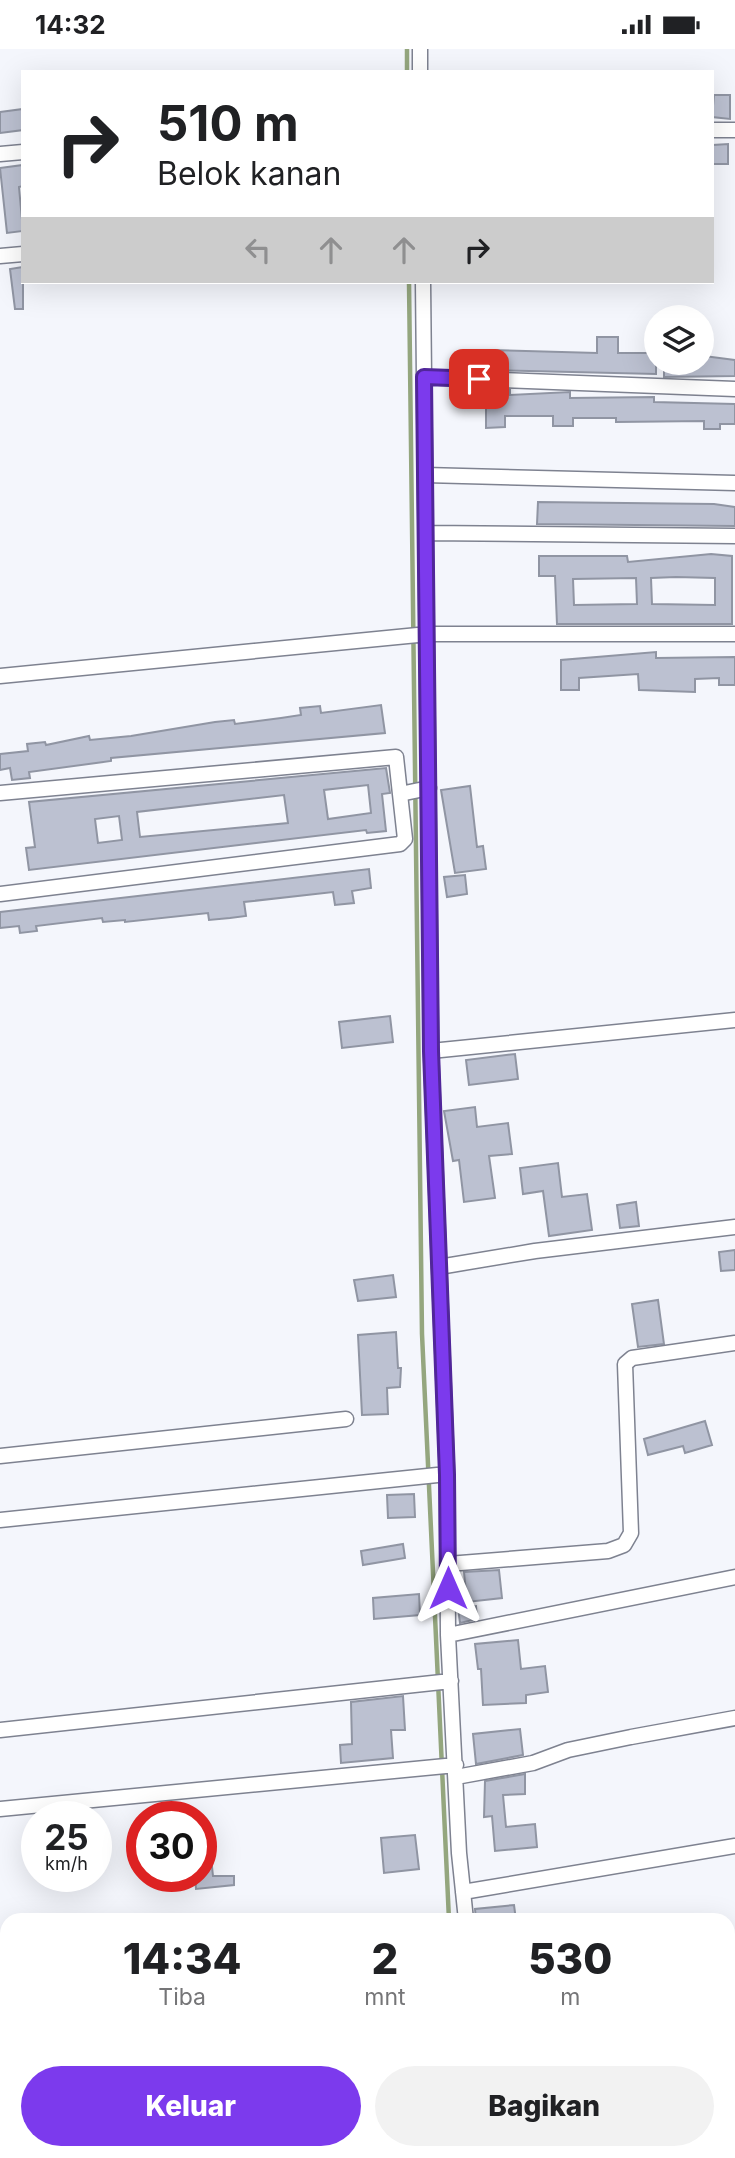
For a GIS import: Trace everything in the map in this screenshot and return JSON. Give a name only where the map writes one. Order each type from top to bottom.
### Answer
[{"type":"street","points":[[420,49],[420,70]]},
{"type":"street","points":[[714,130],[735,130]]},
{"type":"street","points":[[0,153],[21,152]]},
{"type":"street","points":[[0,256],[21,254]]},
{"type":"street","points":[[423,284],[428,634],[426,788],[431,1051],[448,1636],[465,1913]]},
{"type":"street","points":[[424,377],[735,389]]},
{"type":"street","points":[[425,475],[735,483]]},
{"type":"street","points":[[426,533],[735,536]]},
{"type":"street","points":[[0,676],[428,634],[735,634]]},
{"type":"street","points":[[0,793],[396,757],[403,794],[405,839],[400,844],[0,894]]},
{"type":"street","points":[[403,794],[426,788]]},
{"type":"street","points":[[431,1051],[735,1020]]},
{"type":"street","points":[[439,1267],[535,1251],[735,1227]]},
{"type":"street","points":[[448,1564],[608,1551],[624,1545],[631,1533],[625,1363],[632,1358],[735,1343]]},
{"type":"street","points":[[0,1456],[346,1419]]},
{"type":"street","points":[[0,1520],[443,1475]]},
{"type":"street","points":[[448,1636],[735,1577]]},
{"type":"street","points":[[0,1730],[451,1681]]},
{"type":"street","points":[[0,1809],[435,1767],[455,1769],[533,1763],[568,1750],[735,1718]]},
{"type":"street","points":[[463,1892],[735,1846]]},
{"type":"building","points":[[714,95],[730,95],[730,119],[714,117]]},
{"type":"building","points":[[21,109],[21,130],[0,133],[0,112]]},
{"type":"building","points":[[728,144],[728,164],[714,164],[714,145]]},
{"type":"building","points":[[21,165],[21,231],[7,233],[0,168]]},
{"type":"building","points":[[21,267],[23,309],[15,309],[10,269]]},
{"type":"building","points":[[597,337],[618,337],[618,353],[644,353],[644,374],[491,370],[491,350],[597,353]]},
{"type":"building","points":[[714,357],[735,360],[735,376],[664,377],[714,375]]},
{"type":"building","points":[[491,389],[510,390],[510,395],[570,392],[570,398],[654,397],[654,402],[735,404],[735,424],[720,424],[720,429],[704,429],[704,421],[616,422],[616,418],[573,418],[573,426],[553,426],[553,416],[505,416],[505,427],[486,428],[486,395],[491,395]]},
{"type":"building","points":[[538,502],[714,504],[735,507],[735,526],[537,524]]},
{"type":"building","points":[[711,554],[732,556],[732,624],[557,624],[555,576],[539,576],[539,556],[627,556],[628,562]],"holes":[[[636,578],[637,604],[574,605],[573,579]],[[651,578],[715,578],[715,605],[652,604]]]},
{"type":"building","points":[[656,652],[656,658],[735,657],[735,685],[719,685],[719,678],[695,679],[695,692],[639,690],[638,674],[579,678],[579,690],[561,690],[561,660]]},
{"type":"building","points":[[381,705],[385,733],[111,758],[111,761],[29,772],[30,778],[12,780],[10,768],[0,770],[0,754],[28,751],[27,744],[45,742],[46,745],[89,736],[90,740],[215,722],[234,720],[235,724],[281,718],[301,715],[300,708],[320,706],[321,713]]},
{"type":"building","points":[[386,768],[390,793],[382,794],[386,831],[367,833],[366,830],[29,870],[26,848],[35,847],[29,802]],"holes":[[[368,785],[371,813],[328,819],[324,790]],[[284,795],[288,823],[140,837],[137,812]],[[119,816],[122,840],[98,843],[95,819]]]},
{"type":"building","points":[[470,786],[477,847],[483,846],[486,869],[455,873],[441,790]]},
{"type":"building","points":[[369,869],[371,888],[352,891],[354,903],[335,905],[333,892],[244,902],[246,916],[230,918],[209,920],[208,913],[125,922],[103,922],[102,918],[36,926],[37,931],[20,933],[19,926],[0,928],[0,912]]},
{"type":"building","points":[[465,875],[467,894],[447,897],[444,877]]},
{"type":"building","points":[[390,1016],[393,1042],[342,1048],[339,1022]]},
{"type":"building","points":[[515,1054],[518,1079],[469,1085],[466,1060]]},
{"type":"building","points":[[475,1107],[477,1127],[508,1123],[512,1154],[489,1156],[495,1198],[464,1202],[459,1160],[453,1161],[444,1111]]},
{"type":"building","points":[[558,1163],[562,1197],[587,1194],[592,1230],[549,1236],[543,1191],[523,1194],[520,1168]]},
{"type":"building","points":[[636,1202],[639,1226],[620,1228],[617,1205]]},
{"type":"building","points":[[735,1250],[735,1270],[721,1271],[719,1252]]},
{"type":"building","points":[[393,1275],[396,1297],[358,1301],[354,1280]]},
{"type":"building","points":[[658,1300],[664,1344],[638,1347],[632,1304]]},
{"type":"building","points":[[396,1332],[398,1368],[401,1368],[400,1387],[387,1388],[388,1414],[362,1415],[358,1335]]},
{"type":"building","points":[[705,1421],[712,1445],[685,1453],[683,1446],[648,1455],[644,1439]]},
{"type":"building","points":[[414,1494],[415,1517],[388,1518],[387,1495]]},
{"type":"building","points":[[403,1544],[405,1558],[363,1565],[361,1551]]},
{"type":"building","points":[[499,1570],[502,1598],[467,1602],[464,1572]]},
{"type":"building","points":[[419,1594],[420,1615],[374,1619],[373,1598]]},
{"type":"building","points":[[476,1606],[477,1619],[460,1623],[458,1608]]},
{"type":"building","points":[[518,1640],[521,1669],[545,1666],[548,1692],[526,1695],[526,1703],[483,1705],[481,1669],[478,1669],[475,1644]]},
{"type":"building","points":[[403,1696],[405,1730],[391,1730],[393,1758],[341,1763],[340,1745],[352,1744],[351,1702]]},
{"type":"building","points":[[520,1729],[523,1755],[476,1764],[473,1734]]},
{"type":"building","points":[[525,1774],[525,1794],[503,1795],[506,1827],[535,1824],[537,1847],[495,1851],[492,1816],[484,1817],[485,1781]]},
{"type":"building","points":[[415,1835],[419,1869],[384,1873],[381,1838]]},
{"type":"building","points":[[217,1876],[234,1876],[234,1885],[217,1887]]},
{"type":"building","points":[[514,1905],[515,1913],[475,1913],[475,1909]]},
{"type":"waterway","points":[[407,49],[407,70]]},
{"type":"waterway","points":[[409,284],[422,1334],[449,1913]]},
{"type":"route","points":[[448,1588],[447,1475],[431,1051],[424,377],[479,379]]}]
